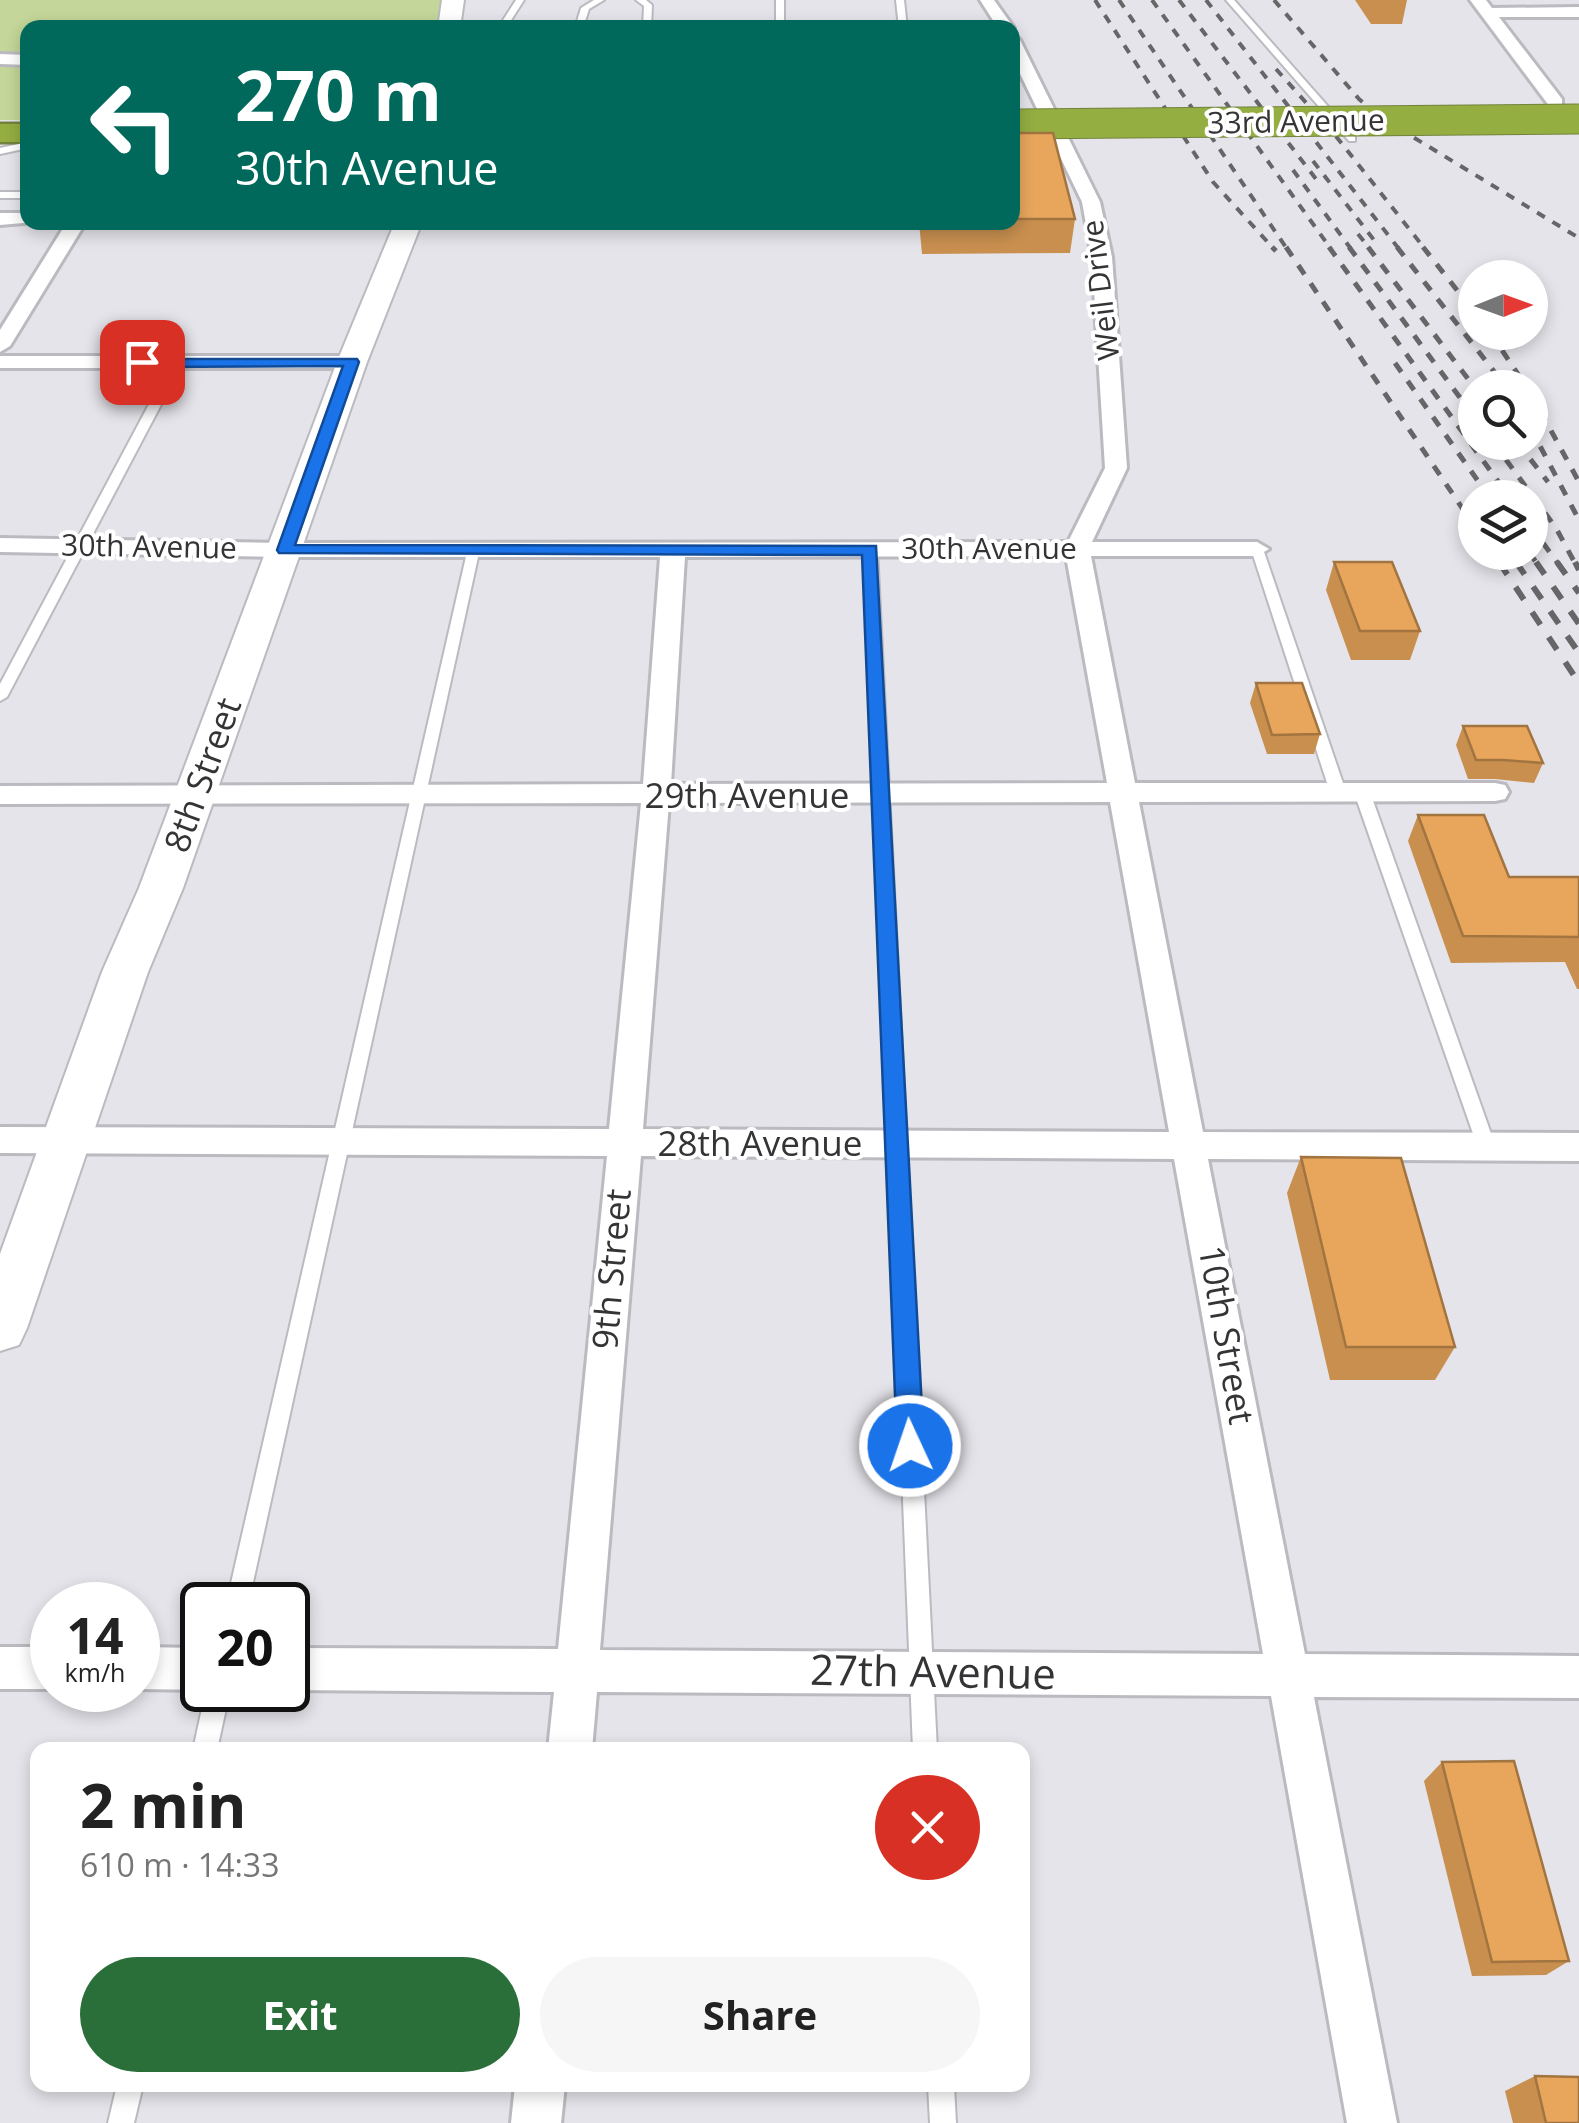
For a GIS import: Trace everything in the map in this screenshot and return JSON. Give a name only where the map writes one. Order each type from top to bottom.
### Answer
[{"type":"highway","name":"33rd Avenue","points":[[1020,114],[1571,110]]},
{"type":"highway","name":"33rd Avenue","points":[[1020,124],[1571,110]]},
{"type":"main road","name":"8th Street","points":[[0,1328],[124,972],[195,796],[352,362],[407,230]]},
{"type":"street","points":[[1483,6],[1579,12]]},
{"type":"street","points":[[1483,6],[1571,110]]},
{"type":"street","name":"Weil Drive","points":[[1020,56],[1091,202],[1102,257],[1116,468],[1077,548]]},
{"type":"street","points":[[0,346],[72,230]]},
{"type":"street","points":[[0,362],[352,362]]},
{"type":"street","name":"30th Avenue","points":[[0,545],[285,550],[1257,549]]},
{"type":"street","name":"10th Street","points":[[1077,548],[1192,1145],[1372,2123]]},
{"type":"street","name":"9th Street","points":[[571,1742],[656,796],[674,549]]},
{"type":"street","name":"29th Avenue","points":[[0,795],[1126,796],[1495,792]]},
{"type":"street","name":"28th Avenue","points":[[0,1140],[1579,1147]]},
{"type":"street","points":[[0,1668],[30,1668]]},
{"type":"street","name":"27th Avenue","points":[[310,1669],[1579,1677]]},
{"type":"street","points":[[536,2123],[539,2092]]},
{"type":"lane","points":[[581,20],[584,8],[600,0]]},
{"type":"lane","points":[[1230,0],[1352,140]]},
{"type":"lane","points":[[0,196],[20,211]]},
{"type":"lane","points":[[0,697],[177,362]]},
{"type":"lane","points":[[242,1582],[474,548]]},
{"type":"lane","points":[[1257,549],[1486,1145]]},
{"type":"lane","points":[[870,550],[925,1742]]},
{"type":"lane","points":[[206,1742],[213,1712]]},
{"type":"lane","points":[[121,2123],[128,2092]]},
{"type":"lane","points":[[941,2092],[943,2123]]},
{"type":"green space","points":[[0,0],[453,0],[450,20],[20,20],[20,120],[0,120]]},
{"type":"building","points":[[1020,133],[1053,133],[1075,219],[1020,219]]},
{"type":"building","points":[[1334,562],[1392,562],[1420,631],[1360,631]]},
{"type":"building","points":[[1256,683],[1302,683],[1320,734],[1272,735]]},
{"type":"building","points":[[1463,726],[1527,726],[1543,763],[1476,760]]},
{"type":"building","points":[[1418,815],[1484,815],[1509,877],[1579,877],[1579,937],[1463,936]]},
{"type":"building","points":[[1301,1157],[1401,1158],[1455,1347],[1346,1347]]},
{"type":"building","points":[[1514,1761],[1569,1961],[1492,1962],[1442,1762]]},
{"type":"building","points":[[1535,2076],[1579,2077],[1579,2123],[1546,2123]]},
{"type":"railway","points":[[1095,0],[1213,182],[1274,249]]},
{"type":"railway","points":[[1119,0],[1287,249]]},
{"type":"railway","points":[[1152,0],[1331,249]]},
{"type":"railway","points":[[1179,0],[1316,179]]},
{"type":"railway","points":[[1206,0],[1399,249]]},
{"type":"railway","points":[[1274,0],[1359,99],[1380,117],[1579,238]]},
{"type":"railway","points":[[1276,69],[1335,135],[1425,249]]},
{"type":"railway","points":[[1313,161],[1374,240]]},
{"type":"railway","points":[[1293,170],[1351,249]]},
{"type":"railway","points":[[1358,234],[1370,249]]},
{"type":"railway","points":[[1286,247],[1458,502]]},
{"type":"railway","points":[[1329,247],[1497,480]]},
{"type":"railway","points":[[1349,247],[1458,395]]},
{"type":"railway","points":[[1368,247],[1461,370]]},
{"type":"railway","points":[[1397,247],[1493,370]]},
{"type":"railway","points":[[1423,247],[1458,291]]},
{"type":"railway","points":[[1502,350],[1515,370]]},
{"type":"railway","points":[[1395,363],[1477,480]]},
{"type":"railway","points":[[1548,425],[1579,482]]},
{"type":"railway","points":[[1506,460],[1556,528],[1576,565]]},
{"type":"railway","points":[[1531,460],[1546,480]]},
{"type":"railway","points":[[1547,460],[1579,520]]},
{"type":"railway","points":[[1548,550],[1559,565]]},
{"type":"railway","points":[[1557,562],[1579,593]]},
{"type":"railway","points":[[1575,562],[1579,570]]},
{"type":"railway","points":[[1504,570],[1579,683]]},
{"type":"railway","points":[[1522,570],[1579,653]]},
{"type":"railway","points":[[1542,570],[1579,624]]},
{"type":"route","points":[[142,362],[352,362],[285,550],[870,550],[910,1446]]}]
